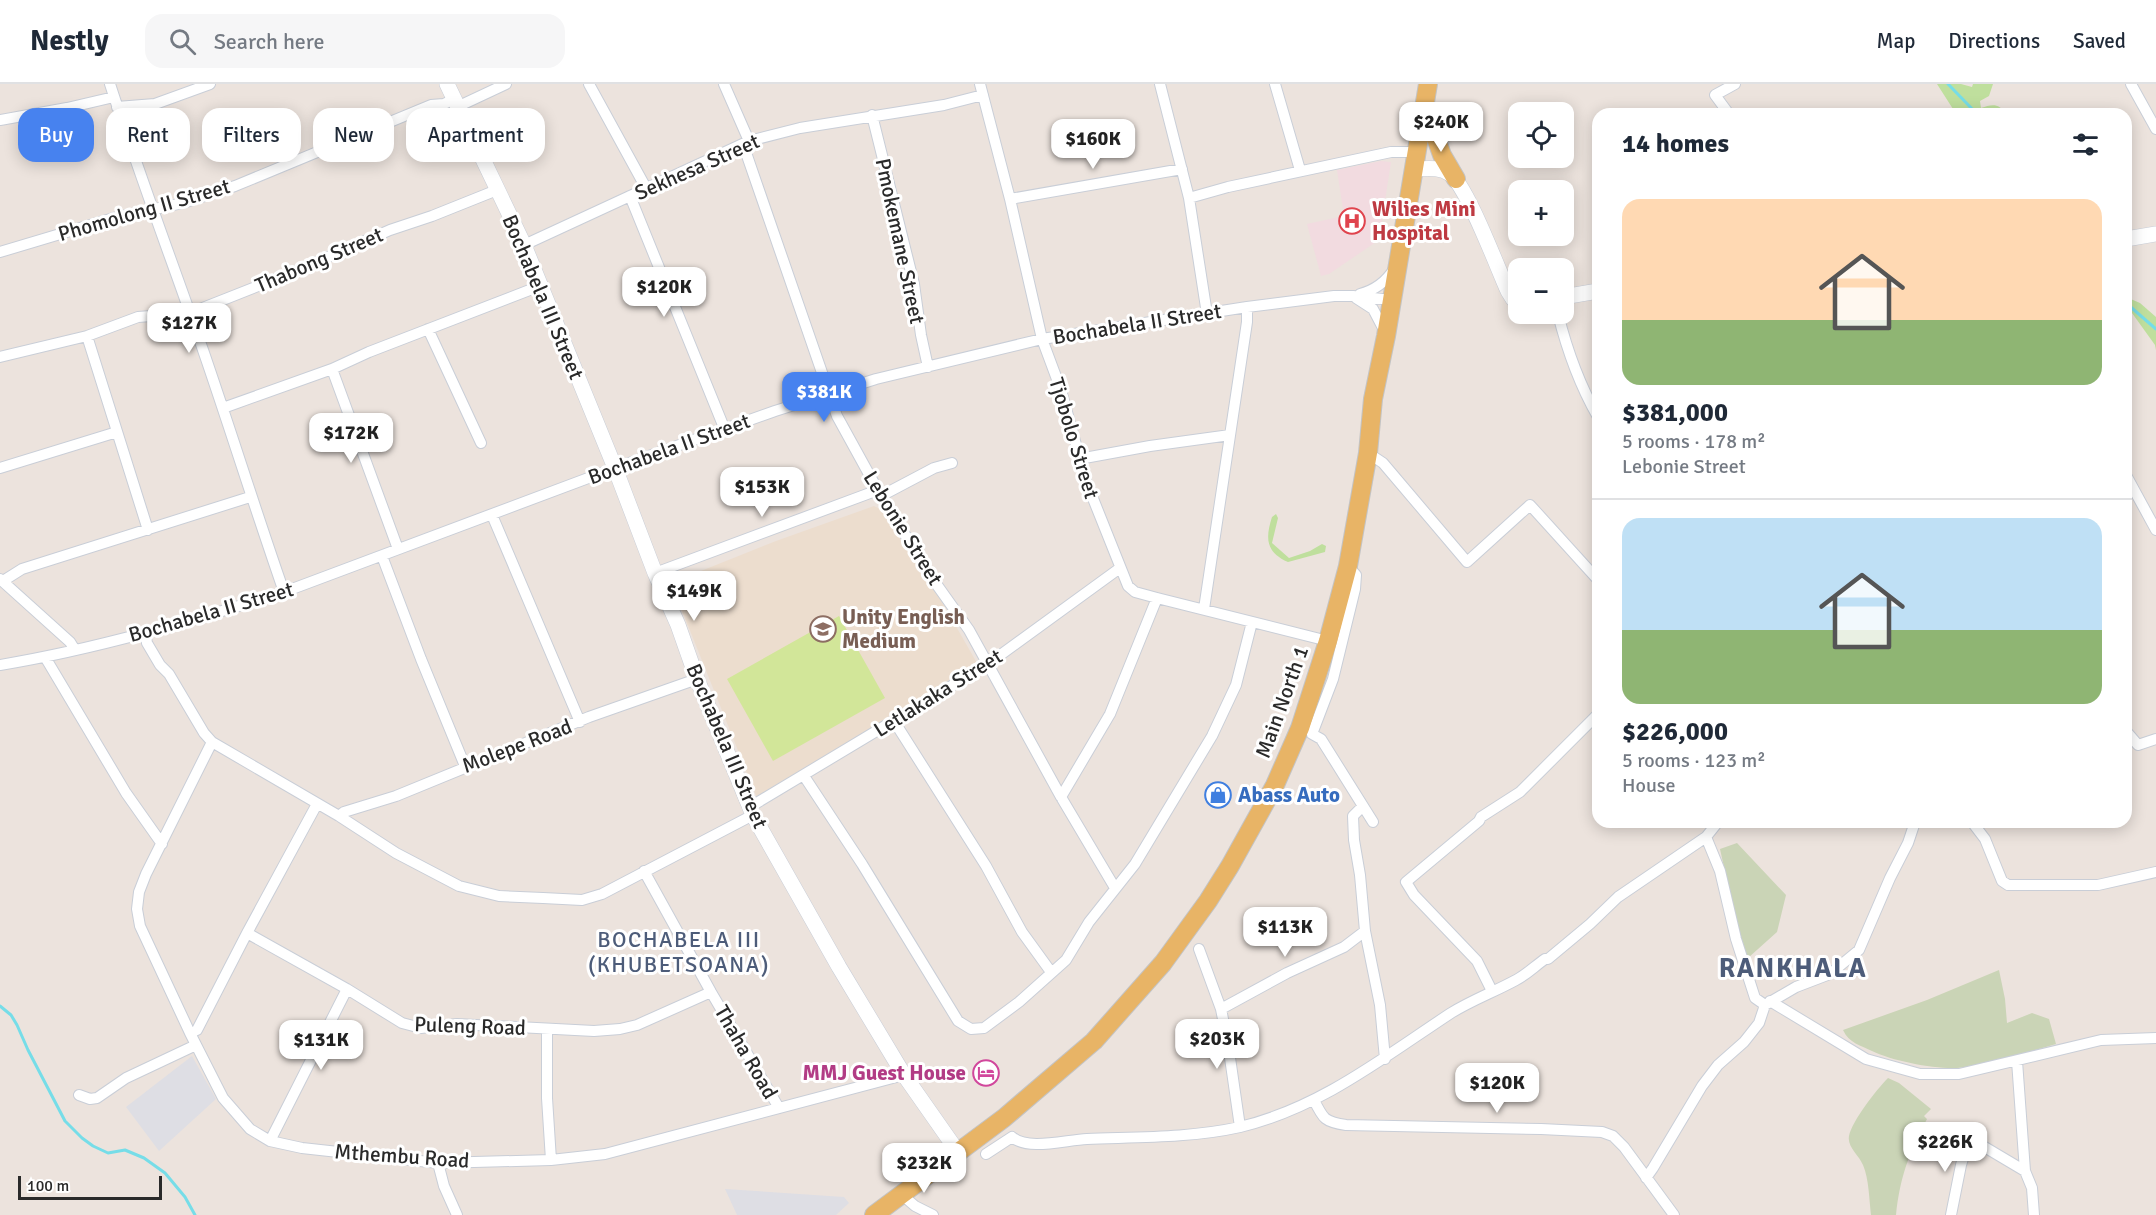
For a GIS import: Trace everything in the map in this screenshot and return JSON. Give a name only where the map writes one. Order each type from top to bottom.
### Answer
[{"type":"main road","name":"Main North 1","points":[[874,1215],[991,1128],[1094,1041],[1163,963],[1208,901],[1275,784],[1300,728],[1328,641],[1348,566],[1428,84]]},
{"type":"main road","points":[[1425,105],[1443,155],[1456,179]]},
{"type":"street","points":[[110,84],[223,408],[250,497],[284,592]]},
{"type":"street","points":[[0,120],[116,102],[155,104],[210,84]]},
{"type":"street","name":"Bochabela III Street","points":[[447,84],[524,245],[751,811],[839,967],[904,1075],[958,1152]]},
{"type":"street","name":"Phomolong II Street","points":[[0,252],[152,208],[183,203],[235,186],[431,105],[455,103],[506,84]]},
{"type":"street","points":[[589,84],[646,188]]},
{"type":"street","name":"Lebonie Street","points":[[724,84],[746,142],[809,338],[837,416],[880,493],[932,578],[969,630],[1061,797],[1115,888]]},
{"type":"street","points":[[1160,84],[1189,198],[1207,314]]},
{"type":"street","points":[[1275,84],[1300,170]]},
{"type":"street","points":[[1725,108],[1715,95],[1735,84]]},
{"type":"street","points":[[2131,84],[2156,129]]},
{"type":"street","name":"Sekhesa Street","points":[[524,245],[746,142],[800,128],[944,105],[982,89]]},
{"type":"street","name":"Tjobolo Street","points":[[982,89],[1042,339],[1061,390],[1086,481],[1128,586],[1135,592],[1328,641]]},
{"type":"street","name":"Pmokemane Street","points":[[872,116],[914,284],[928,367]]},
{"type":"street","points":[[1189,198],[1300,170],[1391,152],[1449,173],[1456,179],[1469,202],[1508,291]]},
{"type":"street","points":[[1010,199],[1182,169]]},
{"type":"street","name":"Thabong Street","points":[[0,357],[87,336],[138,317],[190,313],[296,272],[390,230],[497,190]]},
{"type":"street","points":[[630,196],[725,430]]},
{"type":"street","points":[[2132,238],[2156,234]]},
{"type":"street","name":"Bochabela II Street","points":[[1353,296],[1377,287],[1389,277],[1398,264]]},
{"type":"street","points":[[223,408],[332,369],[540,286]]},
{"type":"street","points":[[1574,295],[1592,292]]},
{"type":"street","points":[[1353,296],[1373,309],[1386,336]]},
{"type":"street","name":"Bochabela II Street","points":[[0,665],[75,650],[229,610],[382,556],[615,468],[830,393],[928,367],[1042,339],[1248,307],[1324,297],[1353,296],[1392,300]]},
{"type":"street","points":[[1204,609],[1248,322],[1248,307]]},
{"type":"street","points":[[1560,324],[1577,376],[1592,405]]},
{"type":"street","points":[[428,329],[481,443]]},
{"type":"street","points":[[87,336],[148,530]]},
{"type":"street","points":[[332,369],[398,549]]},
{"type":"street","points":[[0,468],[117,432]]},
{"type":"street","points":[[1079,459],[1149,446],[1230,435]]},
{"type":"street","points":[[1368,453],[1383,463],[1467,562],[1530,505],[1592,573]]},
{"type":"street","points":[[655,573],[880,493],[934,468],[952,463]]},
{"type":"street","points":[[2132,486],[2156,530]]},
{"type":"street","points":[[75,650],[70,642],[1,580],[22,569],[250,497]]},
{"type":"street","points":[[492,515],[580,722]]},
{"type":"street","points":[[382,556],[465,766]]},
{"type":"street","points":[[1348,566],[1356,575],[1355,589],[1334,680],[1312,735],[1321,739],[1374,822]]},
{"type":"street","name":"Letlakaka Street","points":[[212,742],[339,816],[396,853],[459,886],[499,896],[582,900],[602,894],[751,811],[804,776],[988,664],[1120,568]]},
{"type":"street","points":[[1061,797],[1110,714],[1157,598]]},
{"type":"street","points":[[804,776],[862,864],[958,1021],[971,1029],[984,1028],[1019,1002],[1066,960],[1089,922],[1135,864],[1212,736],[1236,685],[1252,622]]},
{"type":"street","points":[[145,632],[147,643],[160,665],[169,674],[204,733],[212,742]]},
{"type":"street","points":[[45,657],[126,794],[162,844]]},
{"type":"street","name":"Molepe Road","points":[[339,816],[344,812],[396,796],[465,766],[697,679]]},
{"type":"street","points":[[1492,991],[1477,962],[1414,895],[1406,882],[1479,821],[1481,816],[1520,792],[1592,720]]},
{"type":"street","points":[[894,721],[986,866],[1022,932],[1051,972]]},
{"type":"street","points":[[2132,738],[2138,745],[2156,738]]},
{"type":"street","name":"Mthembu Road","points":[[212,742],[146,874],[139,892],[137,909],[140,926],[223,1098],[250,1130],[270,1141],[302,1148],[438,1162],[551,1160],[605,1154],[904,1075]]},
{"type":"street","points":[[190,1033],[197,1030],[317,804]]},
{"type":"street","points":[[1363,806],[1353,816],[1354,840],[1365,931],[1380,1005],[1385,1059]]},
{"type":"street","points":[[986,1154],[1012,1137],[1031,1145],[1076,1140],[1187,1134],[1240,1127],[1282,1114],[1314,1100],[1362,1074],[1469,1002],[1517,980],[1548,959],[1618,897],[1706,837],[1713,828]]},
{"type":"street","points":[[1646,1178],[1702,1086],[1718,1065],[1749,1036],[1759,1023],[1768,1003],[1796,987],[1830,974],[1859,950],[1913,828]]},
{"type":"street","points":[[1977,828],[1985,839],[2002,881],[2008,885],[2098,885],[2156,872]]},
{"type":"street","points":[[1706,837],[1720,871],[1736,939],[1755,998],[1768,1003],[1866,1059],[1895,1069],[1943,1076],[2017,1061],[2101,1040],[2156,1038]]},
{"type":"street","name":"Thaha Road","points":[[644,871],[778,1108]]},
{"type":"street","points":[[1221,1009],[1287,973],[1344,946],[1365,931]]},
{"type":"street","name":"Puleng Road","points":[[247,933],[402,1023],[421,1028],[457,1024],[547,1030],[620,1029],[637,1025],[711,992]]},
{"type":"street","points":[[1199,949],[1221,1009],[1240,1127]]},
{"type":"street","points":[[270,1141],[347,989]]},
{"type":"street","points":[[547,1030],[547,1098],[551,1160]]},
{"type":"street","points":[[79,1095],[90,1099],[97,1098],[126,1078],[196,1045]]},
{"type":"street","points":[[2017,1061],[2025,1171],[2032,1188],[2034,1215]]},
{"type":"street","points":[[1314,1100],[1322,1116],[1328,1121],[1346,1125],[1602,1132],[1619,1141],[1674,1215]]},
{"type":"street","points":[[991,1128],[1003,1144]]},
{"type":"street","points":[[1952,1215],[1965,1136],[2025,1171]]},
{"type":"street","points":[[438,1162],[444,1186],[457,1215]]},
{"type":"street","points":[[901,1194],[915,1206],[933,1215]]},
{"type":"shaded area","name":"Wilies Mini Hospital","points":[[1381,161],[1391,162],[1379,240],[1329,274],[1321,276],[1307,224],[1344,216],[1337,170]]},
{"type":"shaded area","name":"Unity English Medium","points":[[874,506],[884,511],[938,595],[977,663],[757,798],[671,583],[776,541]]},
{"type":"shaded area","points":[[192,1056],[216,1099],[159,1151],[126,1107]]},
{"type":"shaded area","points":[[725,1189],[844,1197],[849,1203],[836,1215],[737,1215]]},
{"type":"green space","points":[[1937,84],[1961,84],[1972,87],[1973,84],[1993,84],[1989,96],[1980,101],[1981,108],[1952,108]]},
{"type":"green space","points":[[1995,105],[2001,108],[1981,108],[1989,106]]},
{"type":"green space","points":[[2132,300],[2140,303],[2156,317],[2156,350],[2155,345],[2132,313]]},
{"type":"green space","points":[[1276,514],[1278,518],[1272,543],[1289,558],[1322,544],[1326,546],[1325,552],[1288,562],[1275,554],[1269,544],[1268,532],[1272,517]]},
{"type":"green space","points":[[839,616],[885,698],[773,761],[727,679]]},
{"type":"green space","points":[[1737,843],[1786,895],[1777,932],[1748,958],[1741,944],[1720,849]]},
{"type":"green space","points":[[1999,970],[2007,1023],[2032,1013],[2049,1019],[2056,1044],[1982,1064],[1947,1068],[1913,1064],[1881,1055],[1852,1041],[1843,1030],[1927,1000]]},
{"type":"green space","points":[[1888,1078],[1899,1083],[1931,1109],[1924,1116],[1927,1119],[1906,1166],[1896,1215],[1871,1215],[1865,1171],[1850,1144],[1849,1136],[1860,1114]]},
{"type":"waterway","points":[[1948,84],[1971,108]]},
{"type":"waterway","points":[[2132,308],[2156,329]]},
{"type":"waterway","points":[[0,1006],[11,1015],[17,1025],[65,1121],[93,1146],[108,1153],[125,1150],[144,1158],[165,1173],[185,1197],[195,1215]]},
{"type":"place","name":"Wilies Mini Hospital","points":[[1352,221]]},
{"type":"place","name":"Unity English Medium","points":[[823,629]]},
{"type":"place","name":"Abass Auto","points":[[1218,795]]},
{"type":"place","name":"MMJ Guest House","points":[[986,1073]]},
{"type":"district","name":"BOCHABELA III (KHUBETSOANA)","points":[[679,952]]},
{"type":"district","name":"RANKHALA","points":[[1793,968]]}]
